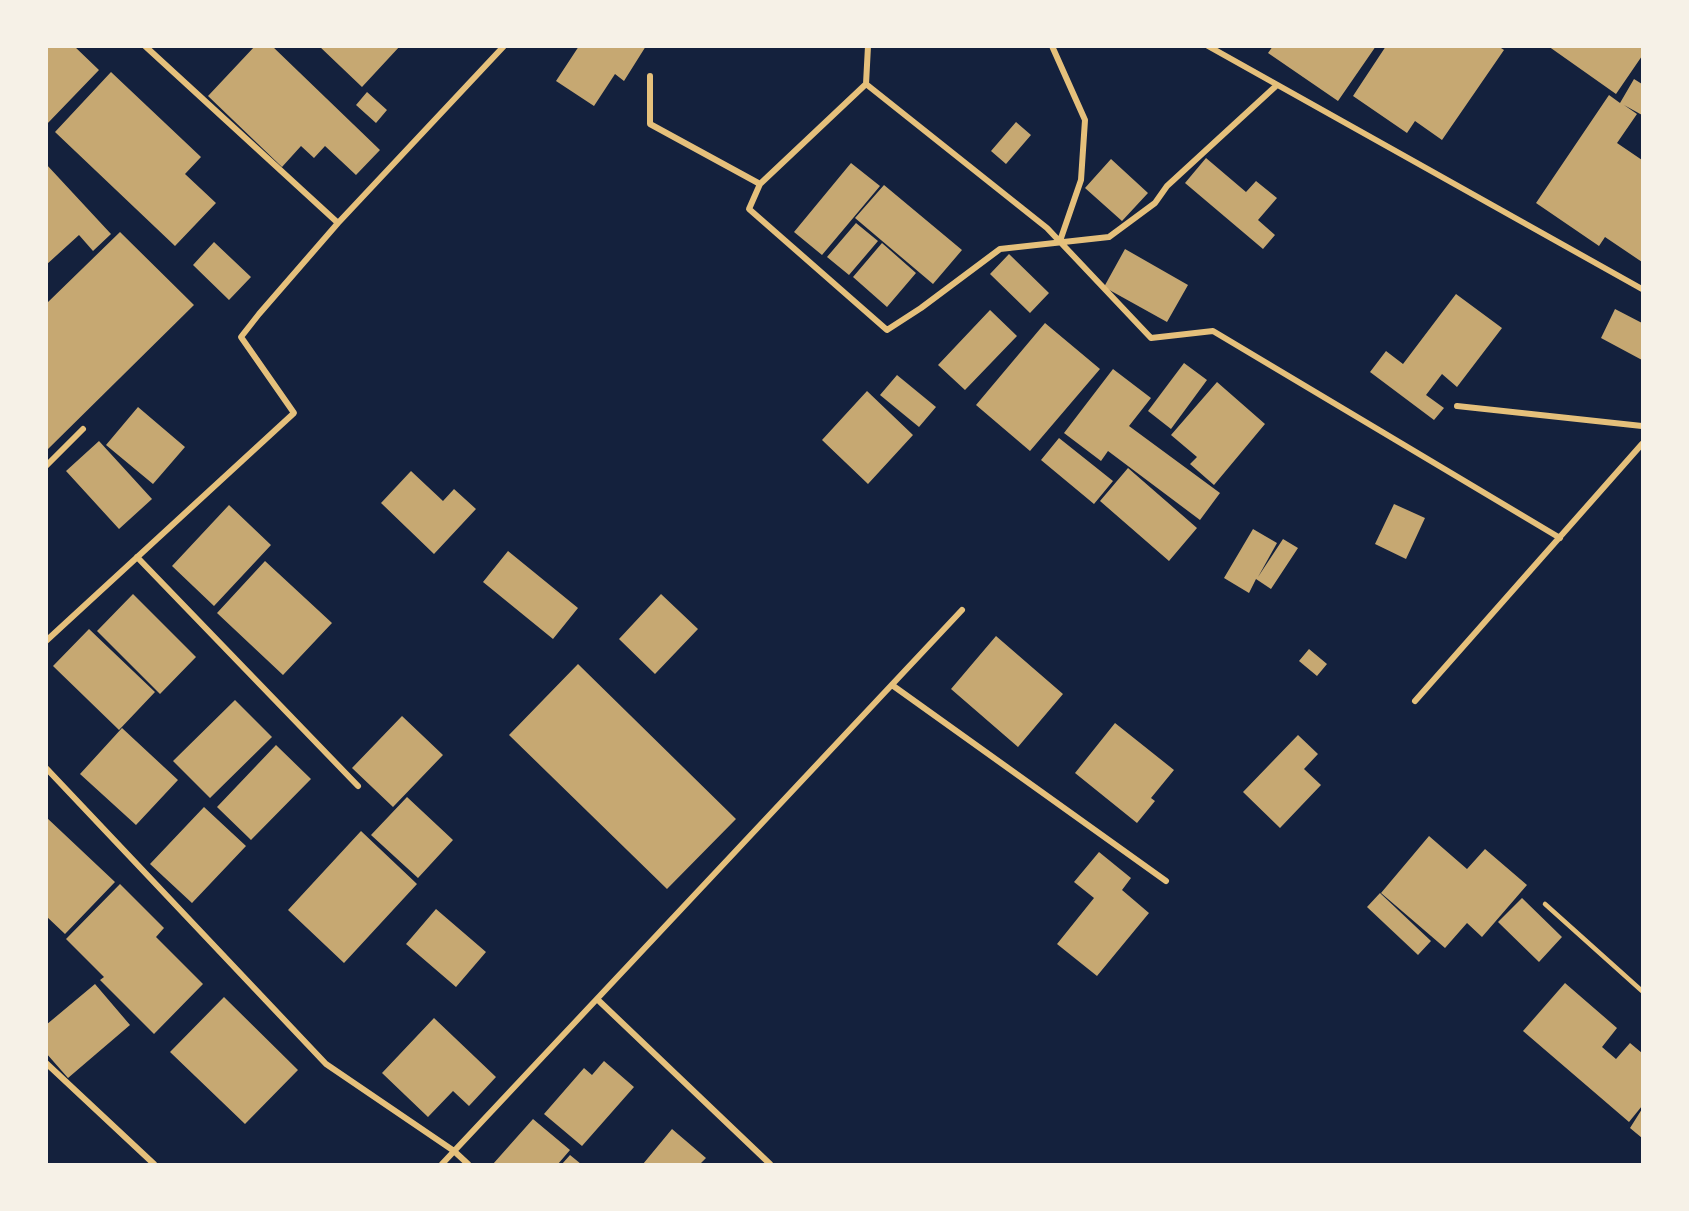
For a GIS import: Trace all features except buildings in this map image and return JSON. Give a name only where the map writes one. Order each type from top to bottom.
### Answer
[{"type":"street","points":[[145,46],[338,223]]},
{"type":"street","points":[[868,46],[866,84],[760,184],[749,209],[887,330],[921,308],[1000,249],[1109,237],[1155,203],[1167,186],[1277,85]]},
{"type":"street","points":[[1052,46],[1085,120],[1081,180],[1060,241]]},
{"type":"street","points":[[1208,46],[1642,289]]},
{"type":"street","points":[[46,641],[294,413],[241,337],[338,223],[501,48]]},
{"type":"street","points":[[650,76],[650,124],[760,184]]},
{"type":"street","points":[[866,84],[1047,228],[1151,338],[1213,331],[1560,538]]},
{"type":"street","points":[[1457,406],[1642,426]]},
{"type":"street","points":[[46,466],[82,429]]},
{"type":"street","points":[[1415,701],[1642,444]]},
{"type":"street","points":[[137,557],[358,786]]},
{"type":"street","points":[[442,1164],[962,610]]},
{"type":"street","points":[[892,685],[1166,881]]},
{"type":"street","points":[[46,768],[326,1064],[454,1151],[468,1164]]},
{"type":"street","points":[[597,999],[770,1164]]},
{"type":"street","points":[[46,1063],[154,1164]]},
{"type":"lane","points":[[1545,904],[1642,991]]}]
